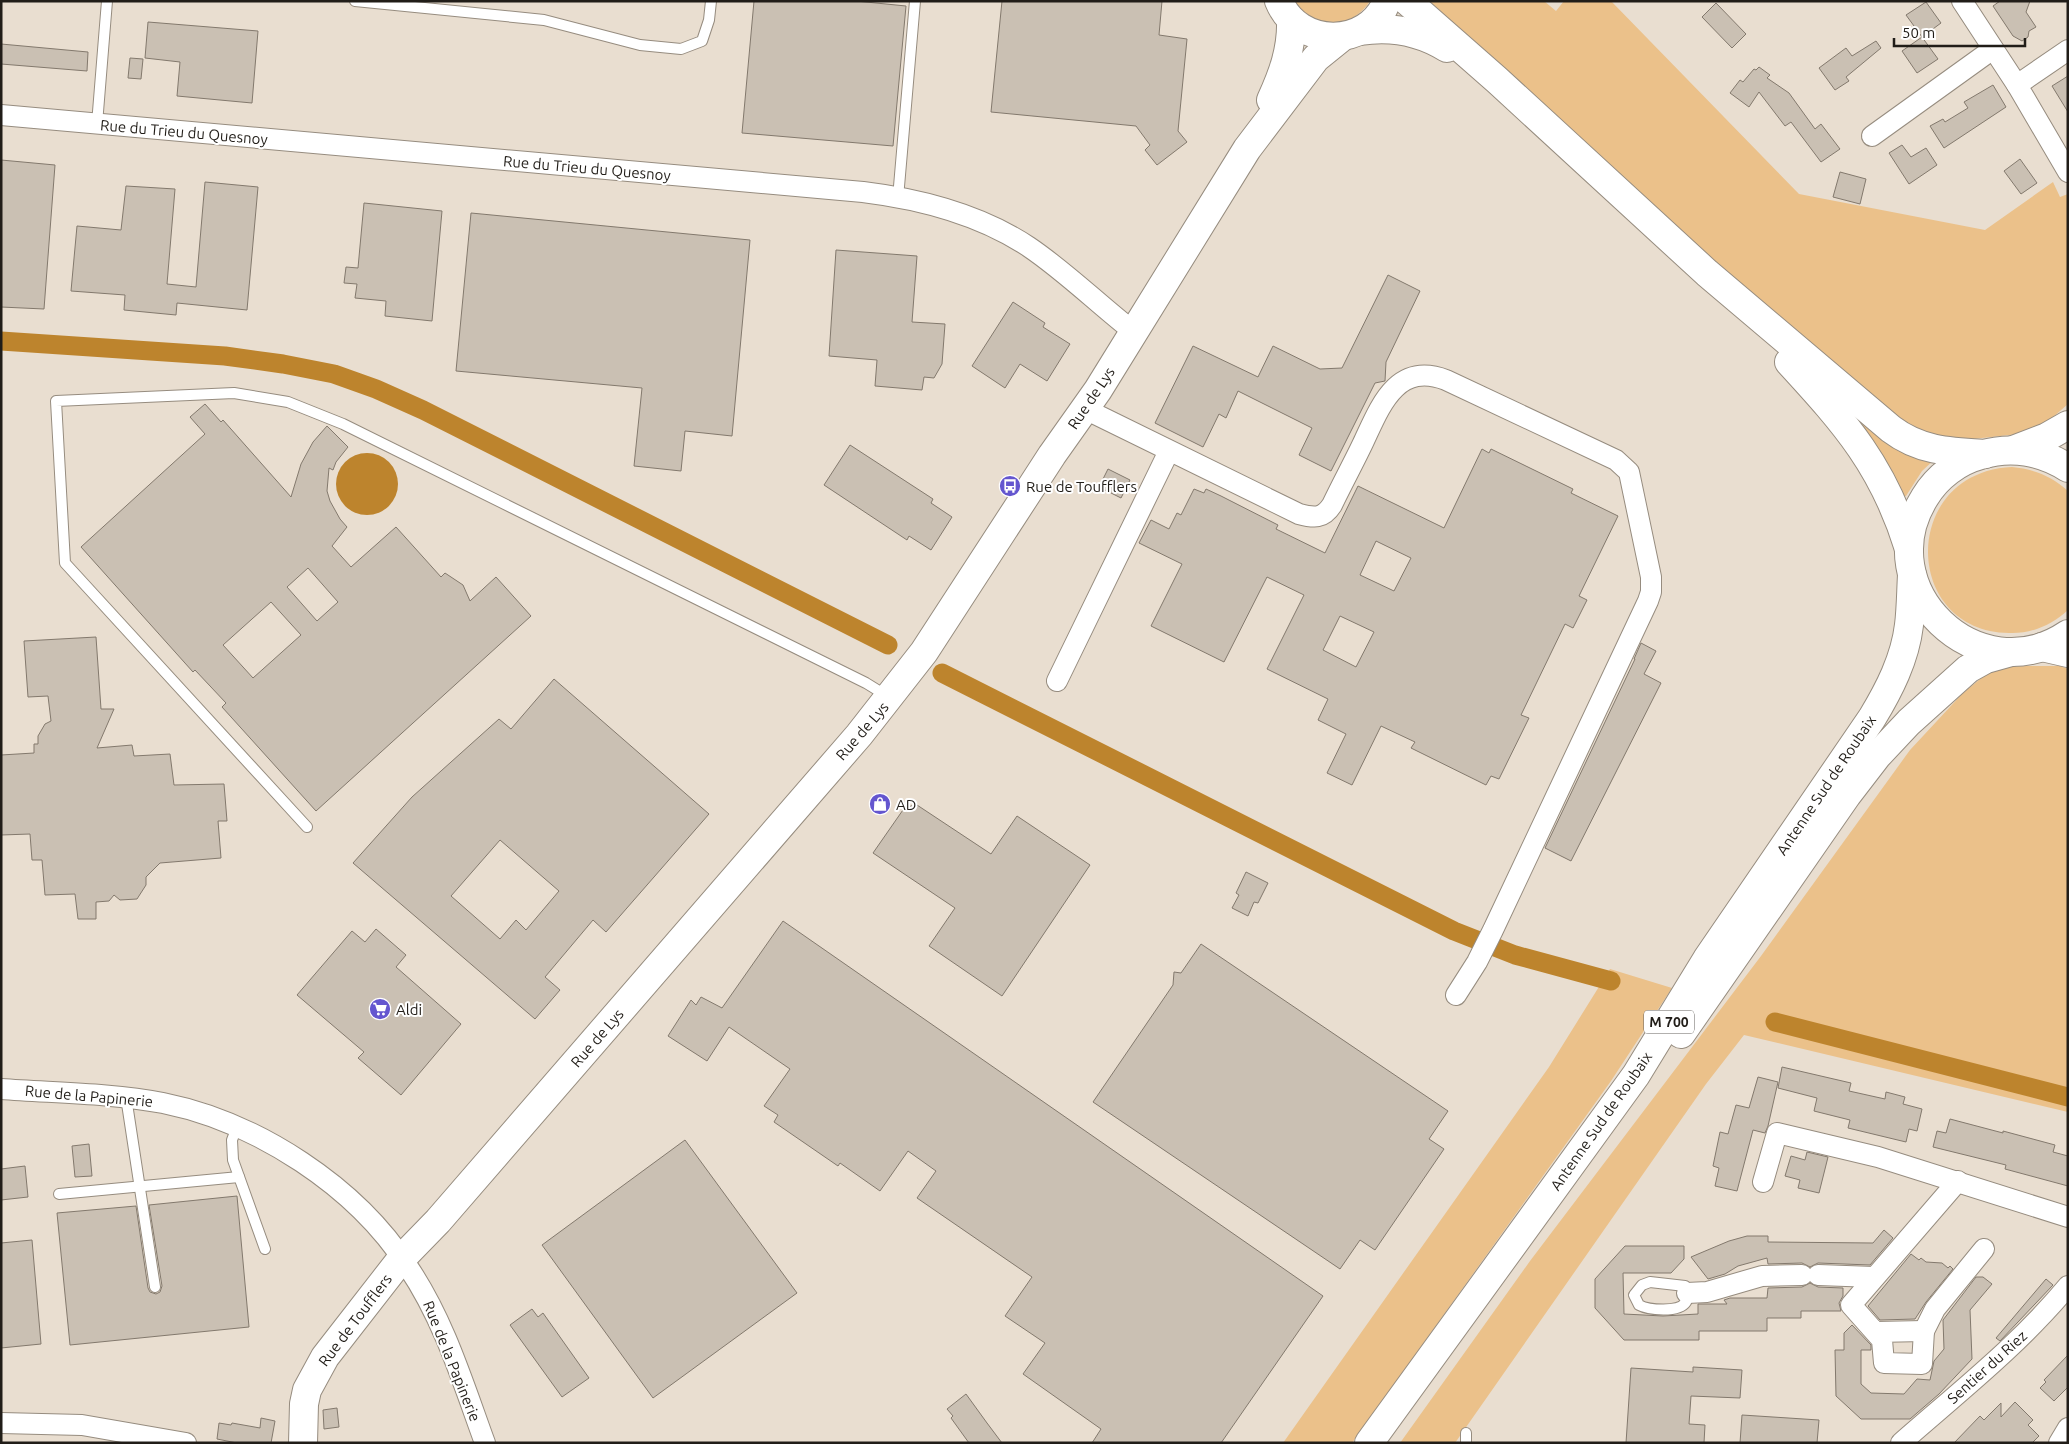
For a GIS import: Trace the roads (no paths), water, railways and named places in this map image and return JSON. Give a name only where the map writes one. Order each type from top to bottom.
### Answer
[{"type":"main road","name":"Rue de Lys","points":[[1246,149],[1316,58],[1375,20],[1387,1]]},
{"type":"main road","points":[[1407,1],[1497,80],[1707,273],[1899,436],[1932,450],[1984,454],[2013,450],[2047,437],[2068,425]]},
{"type":"main road","name":"Rue de Lys","points":[[402,1258],[434,1226],[889,699],[924,652],[1048,461],[1085,409],[1246,149],[1277,86],[1290,47],[1285,11]]},
{"type":"main road","points":[[1285,11],[1298,26],[1314,35],[1333,38],[1386,29],[1412,33],[1445,46],[1497,80]]},
{"type":"main road","points":[[1707,273],[1829,406],[1859,444],[1875,468],[1895,506],[1925,606],[1948,631],[1978,647],[1997,652],[2055,650],[2068,634]]},
{"type":"main road","points":[[2013,450],[2044,456],[2068,468]]},
{"type":"main road","points":[[1911,562],[1915,517],[1930,489],[1955,466],[1984,454]]},
{"type":"main road","name":"Antenne Sud de Roubaix","points":[[1368,1443],[1636,1075],[1707,959],[1876,712],[1894,678],[1910,625],[1911,562]]},
{"type":"main road","name":"Antenne Sud de Roubaix","points":[[1383,1443],[1668,1052],[1867,769],[1909,722],[1959,676],[1975,664],[2011,652]]},
{"type":"main road","name":"Rue de Toufflers","points":[[304,1443],[304,1404],[314,1375],[340,1336],[402,1258]]},
{"type":"street","points":[[1962,1],[2017,85],[2068,172]]},
{"type":"street","points":[[1872,136],[1993,49]]},
{"type":"street","points":[[2017,85],[2068,50]]},
{"type":"street","name":"Rue du Trieu du Quesnoy","points":[[1,115],[854,191],[898,198],[964,216],[1009,235],[1053,265],[1134,332]]},
{"type":"street","points":[[1085,409],[1299,514],[1316,518],[1324,515],[1332,505],[1383,402],[1390,393],[1407,380],[1428,376],[1446,380],[1616,460],[1629,472],[1651,577],[1651,592],[1493,930],[1477,962],[1456,995]]},
{"type":"street","points":[[1056,681],[1169,451]]},
{"type":"street","name":"Rue de la Papinerie","points":[[1,1089],[126,1097],[186,1109],[237,1127],[281,1149],[332,1186],[370,1220],[402,1258],[435,1315],[485,1443]]},
{"type":"street","points":[[1763,1182],[1777,1133],[1878,1157],[2068,1217]]},
{"type":"street","points":[[1958,1182],[1851,1304],[1882,1340],[1884,1363],[1922,1364],[1924,1331],[1935,1309],[1984,1250]]},
{"type":"street","points":[[1687,1293],[1707,1292],[1762,1276],[1874,1277]]},
{"type":"street","name":"Sentier du Riez","points":[[1901,1443],[2000,1358],[2045,1313],[2068,1286]]},
{"type":"street","points":[[1876,1332],[1924,1331]]},
{"type":"street","points":[[1,1423],[82,1425],[186,1443]]},
{"type":"street","points":[[2059,1443],[2068,1428]]},
{"type":"lane","points":[[97,124],[107,1]]},
{"type":"lane","points":[[355,1],[544,20],[640,45],[681,49],[702,41],[709,20],[711,1]]},
{"type":"lane","points":[[898,198],[915,1]]},
{"type":"lane","points":[[307,826],[65,563],[56,401],[214,392],[256,396],[302,406],[331,418],[866,682],[889,699]]},
{"type":"lane","points":[[126,1097],[155,1287]]},
{"type":"lane","points":[[237,1127],[232,1140],[233,1160],[265,1249]]},
{"type":"lane","points":[[59,1194],[239,1177]]},
{"type":"lane","points":[[1650,1282],[1686,1286],[1687,1293],[1685,1304],[1667,1309],[1639,1306],[1634,1295],[1642,1285],[1650,1282]]},
{"type":"waterway","points":[[1,341],[225,356],[283,364],[334,374],[376,389],[423,410],[888,645]]},
{"type":"waterway","points":[[942,673],[1454,931],[1515,955],[1611,981]]},
{"type":"waterway","points":[[1775,1022],[2068,1097]]},
{"type":"place","name":"Rue de Toufflers","points":[[1010,486]]},
{"type":"place","name":"AD","points":[[880,804]]},
{"type":"place","name":"Aldi","points":[[380,1009]]}]
